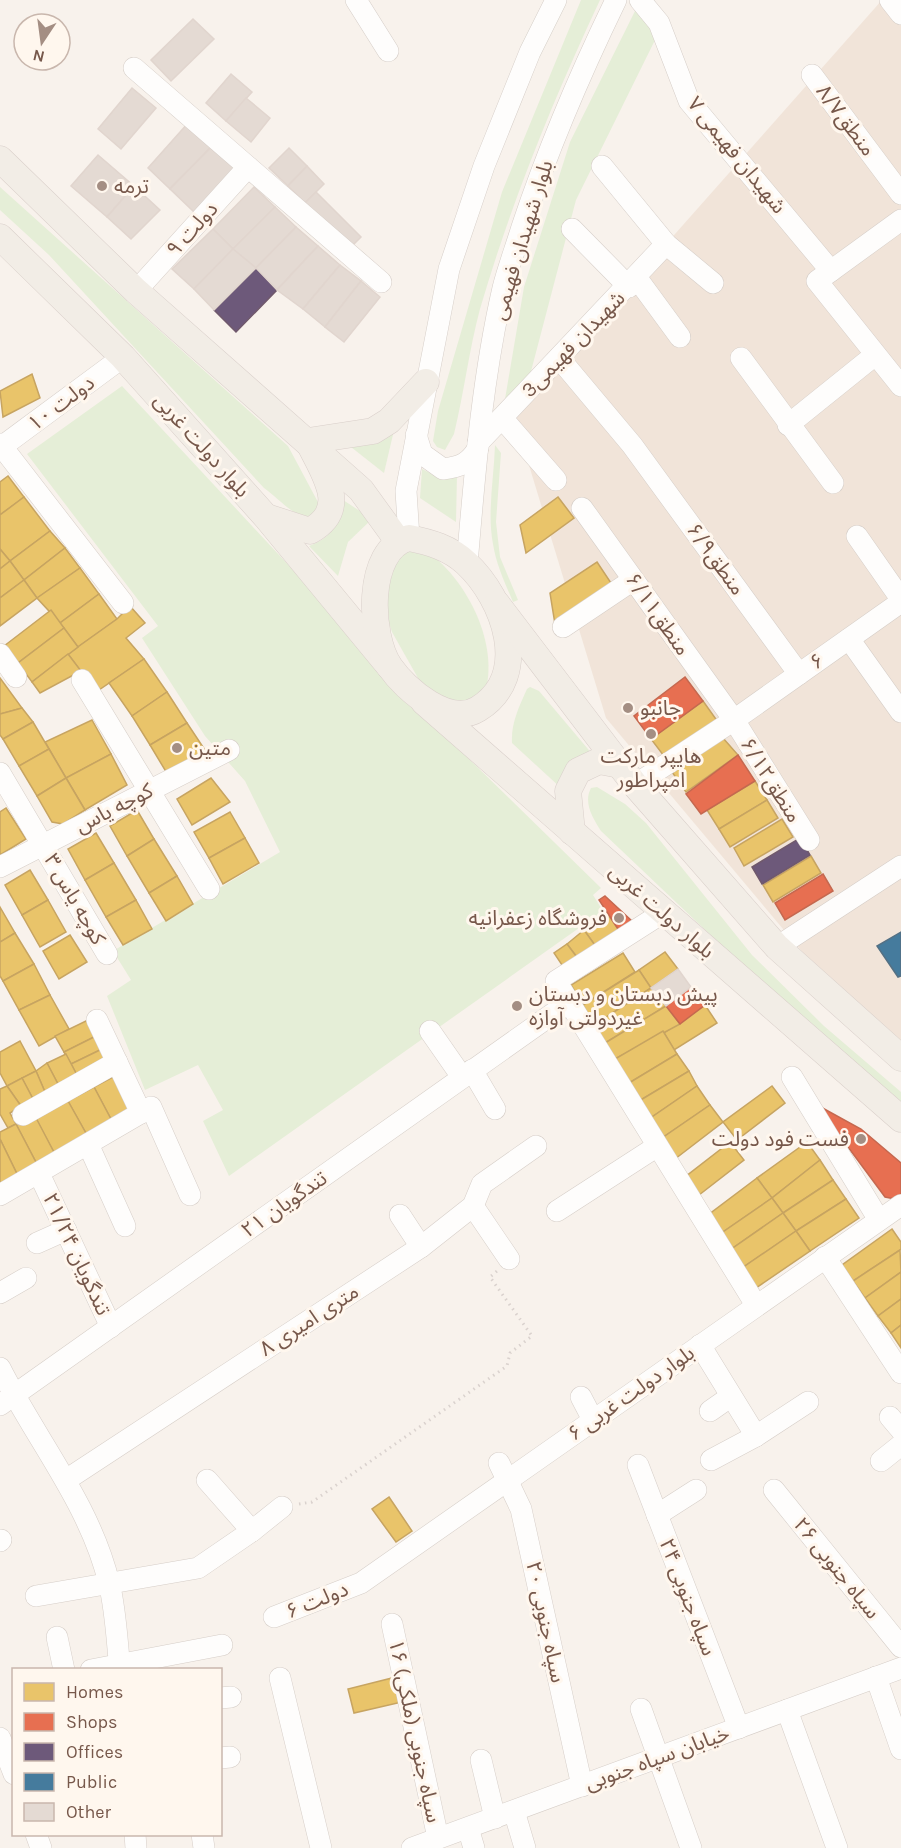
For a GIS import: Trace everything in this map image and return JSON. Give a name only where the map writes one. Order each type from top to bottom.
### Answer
[{"type":"main road","points":[[0,159],[136,291],[362,490],[403,540],[435,542],[467,564],[627,775],[777,947],[898,1051]]},
{"type":"main road","name":"بلوار دولت غربی","points":[[0,237],[123,357],[266,517],[389,666]]},
{"type":"main road","points":[[308,441],[373,431],[389,421],[426,382]]},
{"type":"main road","points":[[266,517],[310,531],[326,522],[333,507],[330,488],[308,441]]},
{"type":"main road","points":[[403,540],[381,564],[376,585],[377,629],[389,666],[424,702],[451,712],[475,711],[495,698],[506,679],[508,653],[508,636],[497,604]]},
{"type":"main road","name":"بلوار دولت غربی","points":[[424,702],[901,1119]]},
{"type":"main road","points":[[572,832],[568,791],[578,771],[599,761],[627,775]]},
{"type":"street","points":[[356,0],[388,51]]},
{"type":"street","points":[[403,540],[406,491],[452,259],[489,155],[530,52],[556,0]]},
{"type":"street","name":"بلوار شهیدان فهیمی","points":[[467,564],[478,445],[490,352],[504,285],[536,186],[579,75],[616,0]]},
{"type":"street","name":"شهیدان فهیمی ۷","points":[[640,0],[659,23],[689,101],[824,276],[875,355],[901,386]]},
{"type":"street","points":[[890,0],[901,14]]},
{"type":"street","points":[[134,68],[381,282]]},
{"type":"street","name":"منطق۸/۷","points":[[812,75],[901,194]]},
{"type":"street","points":[[602,166],[666,244],[713,283]]},
{"type":"street","name":"۹ دولت","points":[[136,291],[248,167]]},
{"type":"street","points":[[824,276],[901,220]]},
{"type":"street","points":[[572,229],[633,282],[680,337]]},
{"type":"street","name":"3شهیدان فهیمی","points":[[416,435],[422,454],[443,469],[461,467],[474,456],[478,445],[502,418],[633,282],[666,244]]},
{"type":"street","points":[[788,425],[875,355]]},
{"type":"street","name":"۱۰ دولت","points":[[1,447],[123,357]]},
{"type":"street","name":"منطق۶/۹","points":[[559,358],[632,445],[799,674]]},
{"type":"street","points":[[741,358],[788,425],[834,483]]},
{"type":"street","points":[[502,418],[556,480]]},
{"type":"street","points":[[1,447],[123,603]]},
{"type":"street","name":"منطق۶/۱۱","points":[[582,508],[734,720]]},
{"type":"street","points":[[857,536],[901,600]]},
{"type":"street","points":[[562,627],[633,580]]},
{"type":"street","name":"۶","points":[[627,775],[734,720],[901,600]]},
{"type":"street","points":[[849,639],[901,712]]},
{"type":"street","points":[[0,654],[16,677]]},
{"type":"street","points":[[82,680],[209,889]]},
{"type":"street","name":"منطق۶/۱۲","points":[[734,720],[809,840]]},
{"type":"street","name":"کوچه یاس","points":[[0,867],[229,750]]},
{"type":"street","name":"کوچه یاس ۳","points":[[0,772],[107,954]]},
{"type":"street","points":[[777,947],[901,866]]},
{"type":"street","points":[[664,912],[556,981],[656,1147],[756,1305]]},
{"type":"street","name":"۲۱ تندگویان","points":[[7,1400],[568,1003]]},
{"type":"street","points":[[97,1020],[117,1062],[146,1110],[190,1195]]},
{"type":"street","points":[[430,1030],[495,1108]]},
{"type":"street","points":[[23,1115],[117,1062]]},
{"type":"street","points":[[792,1077],[879,1220]]},
{"type":"street","points":[[0,1195],[146,1110]]},
{"type":"street","points":[[88,1144],[125,1226]]},
{"type":"street","name":"۸ متری امیری","points":[[66,1480],[421,1247],[473,1206],[482,1184],[536,1146]]},
{"type":"street","points":[[557,1211],[656,1147]]},
{"type":"street","name":"۲۱/۲۴ تندگویان","points":[[43,1182],[111,1326]]},
{"type":"street","name":"بلوار دولت غربی ۶","points":[[361,1583],[503,1471],[593,1420],[901,1205]]},
{"type":"street","points":[[473,1206],[509,1259]]},
{"type":"street","points":[[400,1215],[421,1247]]},
{"type":"street","points":[[37,1243],[66,1230]]},
{"type":"street","points":[[825,1257],[901,1373]]},
{"type":"street","points":[[0,1293],[26,1278]]},
{"type":"street","points":[[700,1345],[756,1436]]},
{"type":"street","points":[[0,1368],[7,1400],[66,1480],[90,1528],[110,1584],[120,1667],[222,1645]]},
{"type":"street","points":[[710,1411],[730,1396]]},
{"type":"street","points":[[581,1397],[593,1420]]},
{"type":"street","points":[[711,1460],[756,1436],[808,1402]]},
{"type":"street","points":[[881,1461],[901,1445]]},
{"type":"street","name":"۲۴ سپاه جنوبی","points":[[638,1466],[739,1728]]},
{"type":"street","name":"۲۰ سپاه جنوبی","points":[[503,1471],[521,1509],[582,1786]]},
{"type":"street","points":[[207,1480],[252,1531]]},
{"type":"street","points":[[657,1515],[696,1490]]},
{"type":"street","name":"۲۶ سپاه جنوبی","points":[[774,1490],[901,1647]]},
{"type":"street","points":[[36,1596],[198,1568],[282,1507]]},
{"type":"street","name":"۶ دولت","points":[[274,1617],[361,1583]]},
{"type":"street","name":"۱۶ سپاه جنوبی (ملکی)","points":[[392,1624],[438,1838]]},
{"type":"street","points":[[57,1637],[64,1668]]},
{"type":"street","name":"خیابان سپاه جنوبی","points":[[412,1848],[901,1668]]},
{"type":"street","points":[[876,1677],[901,1749]]},
{"type":"street","points":[[280,1678],[321,1848]]},
{"type":"street","points":[[641,1709],[691,1848]]},
{"type":"street","points":[[787,1710],[837,1848]]},
{"type":"street","points":[[0,1738],[12,1769]]},
{"type":"street","points":[[481,1760],[504,1814],[525,1848]]},
{"type":"street","points":[[468,1828],[474,1848]]},
{"type":"path","points":[[282,1507],[312,1502],[507,1366],[510,1353],[532,1336],[490,1277],[509,1259]]},
{"type":"shaded area","points":[[882,0],[901,0],[901,1042],[804,954],[606,718],[514,416]]},
{"type":"green space","points":[[581,0],[600,0],[550,114],[505,230],[480,309],[454,434],[445,450],[437,447],[433,441],[438,411],[502,192]]},
{"type":"green space","points":[[637,7],[657,36],[576,200],[529,379],[504,405],[524,287],[570,142]]},
{"type":"green space","points":[[0,187],[288,446],[319,504],[315,517],[294,512],[264,488],[49,255],[0,210]]},
{"type":"green space","points":[[122,386],[466,756],[601,888],[593,895],[603,911],[229,1176],[203,1121],[223,1110],[198,1065],[145,1090],[107,996],[131,980],[113,951],[280,852],[245,781],[205,736],[142,638],[158,626],[27,454]]},
{"type":"green space","points":[[395,426],[384,473],[351,447]]},
{"type":"green space","points":[[495,445],[501,453],[496,522],[500,557],[518,600],[513,602],[496,559],[491,532]]},
{"type":"green space","points":[[422,469],[438,477],[457,475],[456,522],[420,498]]},
{"type":"green space","points":[[334,494],[372,519],[348,542],[338,576],[309,546],[325,537],[334,526],[336,512]]},
{"type":"green space","points":[[425,550],[453,576],[475,611],[483,631],[487,650],[486,689],[460,707],[423,687],[392,632],[385,611],[393,557],[403,551]]},
{"type":"green space","points":[[530,687],[539,691],[593,755],[579,756],[568,769],[561,788],[512,743],[516,715]]},
{"type":"green space","points":[[597,787],[625,804],[646,823],[752,955],[824,1026],[901,1092],[901,1116],[601,831],[592,816],[588,799],[591,788]]},
{"type":"building: Homes","points":[[32,374],[40,398],[3,417],[0,391]]},
{"type":"building: Homes","points":[[8,476],[24,497],[0,515],[0,482]]},
{"type":"building: Homes","points":[[24,497],[50,531],[10,561],[0,549],[0,515]]},
{"type":"building: Homes","points":[[558,497],[574,518],[526,553],[520,525]]},
{"type":"building: Homes","points":[[50,531],[65,548],[24,580],[10,561]]},
{"type":"building: Homes","points":[[65,548],[80,568],[37,598],[24,580]]},
{"type":"building: Homes","points":[[0,549],[10,561],[0,569]]},
{"type":"building: Homes","points":[[10,561],[24,580],[0,598],[0,569]]},
{"type":"building: Homes","points":[[597,562],[613,586],[555,624],[550,593]]},
{"type":"building: Homes","points":[[80,568],[99,594],[60,623],[37,598]]},
{"type":"building: Homes","points":[[24,580],[37,598],[0,626],[0,598]]},
{"type":"building: Homes","points":[[99,594],[117,619],[78,647],[60,623]]},
{"type":"building: Homes","points":[[130,606],[145,623],[126,638],[144,659],[96,692],[68,654],[117,619]]},
{"type":"building: Homes","points":[[51,610],[64,628],[18,663],[4,646]]},
{"type":"building: Homes","points":[[64,628],[78,647],[32,682],[18,663]]},
{"type":"building: Homes","points":[[68,654],[81,671],[40,693],[32,682]]},
{"type":"building: Homes","points":[[144,659],[167,692],[132,716],[109,683]]},
{"type":"building: Homes","points":[[0,678],[22,708],[0,714]]},
{"type":"building: Homes","points":[[167,692],[187,723],[150,745],[132,716]]},
{"type":"building: Homes","points":[[703,701],[718,722],[667,760],[651,739]]},
{"type":"building: Homes","points":[[22,708],[33,722],[3,739],[0,735],[0,714]]},
{"type":"building: Homes","points":[[92,720],[111,754],[66,778],[45,742]]},
{"type":"building: Homes","points":[[33,722],[49,749],[19,766],[3,739]]},
{"type":"building: Homes","name":"متین","points":[[187,723],[205,750],[168,775],[150,745]]},
{"type":"building: Homes","points":[[723,738],[738,755],[686,792],[672,772]]},
{"type":"building: Homes","points":[[49,749],[66,778],[37,796],[19,766]]},
{"type":"building: Homes","points":[[111,754],[127,785],[85,810],[66,778]]},
{"type":"building: Homes","points":[[66,778],[85,810],[63,824],[52,822],[37,796]]},
{"type":"building: Homes","points":[[211,778],[230,802],[192,825],[177,799]]},
{"type":"building: Homes","points":[[755,781],[767,800],[719,829],[707,810]]},
{"type":"building: Homes","points":[[767,800],[778,818],[730,847],[719,829]]},
{"type":"building: Homes","points":[[6,808],[26,839],[0,855],[0,812]]},
{"type":"building: Homes","points":[[137,810],[154,839],[127,856],[110,826]]},
{"type":"building: Homes","points":[[230,812],[245,838],[209,858],[194,832]]},
{"type":"building: Homes","points":[[782,819],[793,837],[744,866],[734,848]]},
{"type":"building: Homes","points":[[96,833],[114,863],[85,880],[68,849]]},
{"type":"building: Homes","points":[[245,838],[259,863],[223,884],[209,858]]},
{"type":"building: Homes","points":[[154,839],[177,876],[149,893],[127,856]]},
{"type":"building: Homes","points":[[811,856],[821,873],[773,902],[763,885]]},
{"type":"building: Homes","points":[[114,863],[136,900],[106,917],[85,880]]},
{"type":"building: Homes","points":[[30,870],[48,900],[22,915],[5,885]]},
{"type":"building: Homes","points":[[177,876],[193,904],[166,921],[149,893]]},
{"type":"building: Homes","points":[[48,900],[66,932],[40,947],[22,915]]},
{"type":"building: Homes","points":[[136,900],[152,929],[123,945],[106,917]]},
{"type":"building: Homes","points":[[0,907],[15,933],[0,942]]},
{"type":"building: Homes","points":[[607,913],[620,932],[597,948],[584,930]]},
{"type":"building: Homes","points":[[584,930],[597,948],[579,960],[567,944]]},
{"type":"building: Homes","points":[[15,933],[34,964],[3,981],[0,976],[0,942]]},
{"type":"building: Homes","points":[[70,935],[87,962],[59,979],[43,951]]},
{"type":"building: Homes","points":[[567,944],[579,960],[566,971],[554,953]]},
{"type":"building: Homes","points":[[665,952],[678,969],[651,988],[639,970]]},
{"type":"building: Homes","points":[[623,953],[635,972],[583,1005],[571,985]]},
{"type":"building: Homes","points":[[34,964],[50,995],[19,1010],[3,981]]},
{"type":"building: Homes","points":[[639,970],[651,988],[594,1025],[583,1005]]},
{"type":"building: Homes","points":[[651,988],[666,1006],[605,1043],[594,1025]]},
{"type":"building: Homes","points":[[50,995],[69,1029],[39,1046],[19,1010]]},
{"type":"building: Homes","points":[[705,1005],[717,1023],[674,1050],[664,1033]]},
{"type":"building: Homes","points":[[666,1006],[680,1024],[615,1059],[605,1043]]},
{"type":"building: Homes","points":[[88,1020],[96,1036],[64,1052],[55,1036]]},
{"type":"building: Homes","points":[[663,1031],[677,1054],[629,1083],[615,1059]]},
{"type":"building: Homes","points":[[96,1036],[102,1049],[71,1064],[64,1052]]},
{"type":"building: Homes","points":[[20,1041],[36,1071],[7,1086],[0,1073],[0,1052]]},
{"type":"building: Homes","points":[[102,1049],[108,1062],[78,1077],[71,1064]]},
{"type":"building: Homes","points":[[66,1054],[78,1077],[59,1086],[47,1063]]},
{"type":"building: Homes","points":[[677,1054],[689,1071],[639,1101],[629,1083]]},
{"type":"building: Homes","points":[[47,1063],[59,1086],[45,1092],[36,1071]]},
{"type":"building: Homes","points":[[36,1071],[45,1092],[33,1099],[22,1078]]},
{"type":"building: Homes","points":[[689,1071],[697,1086],[649,1119],[639,1101]]},
{"type":"building: Homes","points":[[113,1077],[132,1110],[112,1121],[94,1087]]},
{"type":"building: Homes","points":[[22,1078],[33,1099],[21,1106],[7,1086]]},
{"type":"building: Homes","points":[[7,1086],[21,1106],[10,1113],[16,1124],[8,1128],[0,1114],[0,1089]]},
{"type":"building: Homes","points":[[697,1086],[710,1105],[662,1138],[649,1119]]},
{"type":"building: Homes","points":[[772,1086],[785,1103],[737,1140],[723,1122]]},
{"type":"building: Homes","points":[[94,1087],[112,1121],[87,1135],[68,1101]]},
{"type":"building: Homes","points":[[68,1101],[87,1135],[57,1158],[36,1119]]},
{"type":"building: Homes","points":[[710,1105],[723,1122],[675,1159],[662,1138]]},
{"type":"building: Homes","points":[[34,1114],[57,1158],[39,1168],[16,1124]]},
{"type":"building: Homes","points":[[16,1124],[39,1168],[19,1178],[0,1139],[0,1132]]},
{"type":"building: Homes","points":[[0,1139],[19,1178],[2,1186],[0,1183]]},
{"type":"building: Homes","points":[[730,1142],[744,1160],[699,1195],[685,1177]]},
{"type":"building: Homes","points":[[807,1142],[820,1160],[772,1198],[757,1178]]},
{"type":"building: Homes","points":[[820,1160],[833,1180],[783,1213],[772,1198]]},
{"type":"building: Homes","points":[[757,1178],[772,1198],[720,1234],[708,1215]]},
{"type":"building: Homes","points":[[833,1180],[846,1199],[796,1231],[783,1213]]},
{"type":"building: Homes","points":[[772,1198],[783,1213],[730,1250],[720,1234]]},
{"type":"building: Homes","points":[[846,1199],[859,1218],[810,1251],[796,1231]]},
{"type":"building: Homes","points":[[783,1213],[796,1231],[742,1268],[730,1250]]},
{"type":"building: Homes","points":[[892,1229],[901,1242],[901,1249],[853,1281],[842,1265]]},
{"type":"building: Homes","points":[[796,1231],[810,1251],[756,1288],[742,1268]]},
{"type":"building: Homes","points":[[900,1250],[901,1272],[865,1298],[853,1281]]},
{"type":"building: Homes","points":[[901,1272],[901,1299],[878,1316],[865,1298]]},
{"type":"building: Homes","points":[[901,1299],[901,1325],[891,1333],[878,1316]]},
{"type":"building: Homes","points":[[901,1325],[901,1348],[891,1333]]},
{"type":"building: Homes","points":[[389,1497],[412,1531],[396,1542],[372,1509]]},
{"type":"building: Homes","points":[[396,1677],[402,1702],[354,1713],[348,1689]]},
{"type":"building: Shops","points":[[685,677],[703,701],[651,739],[634,716]]},
{"type":"building: Shops","points":[[738,755],[755,781],[701,814],[686,794]]},
{"type":"building: Shops","points":[[823,874],[833,891],[785,920],[775,903]]},
{"type":"building: Shops","name":"فروشگاه زعفرانیه","points":[[605,896],[633,922],[620,932],[599,900]]},
{"type":"building: Shops","points":[[691,987],[705,1005],[680,1024],[666,1006]]},
{"type":"building: Shops","points":[[817,1105],[861,1129],[901,1163],[901,1195],[895,1199],[885,1197]]},
{"type":"building: Offices","points":[[256,268],[277,290],[236,332],[214,310]]},
{"type":"building: Offices","points":[[800,838],[810,855],[762,884],[752,867]]},
{"type":"building: Public","points":[[901,932],[901,976],[898,977],[877,946]]},
{"type":"building: Other","points":[[193,19],[214,39],[171,81],[151,60]]},
{"type":"building: Other","points":[[231,74],[252,92],[226,121],[206,103]]},
{"type":"building: Other","points":[[132,88],[156,108],[121,149],[98,129]]},
{"type":"building: Other","points":[[246,98],[270,118],[251,142],[226,121]]},
{"type":"building: Other","points":[[188,123],[212,146],[170,189],[148,168]]},
{"type":"building: Other","points":[[212,146],[236,168],[194,212],[170,189]]},
{"type":"building: Other","points":[[289,148],[307,166],[288,186],[269,168]]},
{"type":"building: Other","name":"ترمه","points":[[98,155],[134,186],[107,217],[71,186]]},
{"type":"building: Other","points":[[307,166],[324,184],[305,203],[288,186]]},
{"type":"building: Other","points":[[134,186],[160,210],[131,239],[107,217]]},
{"type":"building: Other","points":[[254,187],[275,207],[233,249],[213,229]]},
{"type":"building: Other","points":[[316,192],[361,237],[351,247],[305,203]]},
{"type":"building: Other","points":[[275,207],[296,227],[256,268],[233,249]]},
{"type":"building: Other","points":[[296,227],[318,246],[277,290],[256,268]]},
{"type":"building: Other","points":[[213,229],[233,249],[194,289],[172,269]]},
{"type":"building: Other","points":[[318,246],[340,265],[303,309],[277,290]]},
{"type":"building: Other","points":[[233,249],[256,268],[214,310],[194,289]]},
{"type":"building: Other","points":[[340,265],[361,281],[325,327],[303,309]]},
{"type":"building: Other","points":[[361,281],[380,297],[344,342],[325,327]]},
{"type":"building: Other","points":[[678,969],[691,987],[666,1006],[651,988]]},
{"type":"place","name":"ترمه","points":[[102,186]]},
{"type":"place","name":"جانبو","points":[[628,708]]},
{"type":"place","name":"هایپر مارکت امپراطور","points":[[651,734]]},
{"type":"place","name":"متین","points":[[177,748]]},
{"type":"place","name":"فروشگاه زعفرانیه","points":[[619,918]]},
{"type":"place","name":"پیش دبستان و دبستان غیردولتی آوازه","points":[[517,1006]]},
{"type":"place","name":"فست فود دولت","points":[[861,1139]]}]
